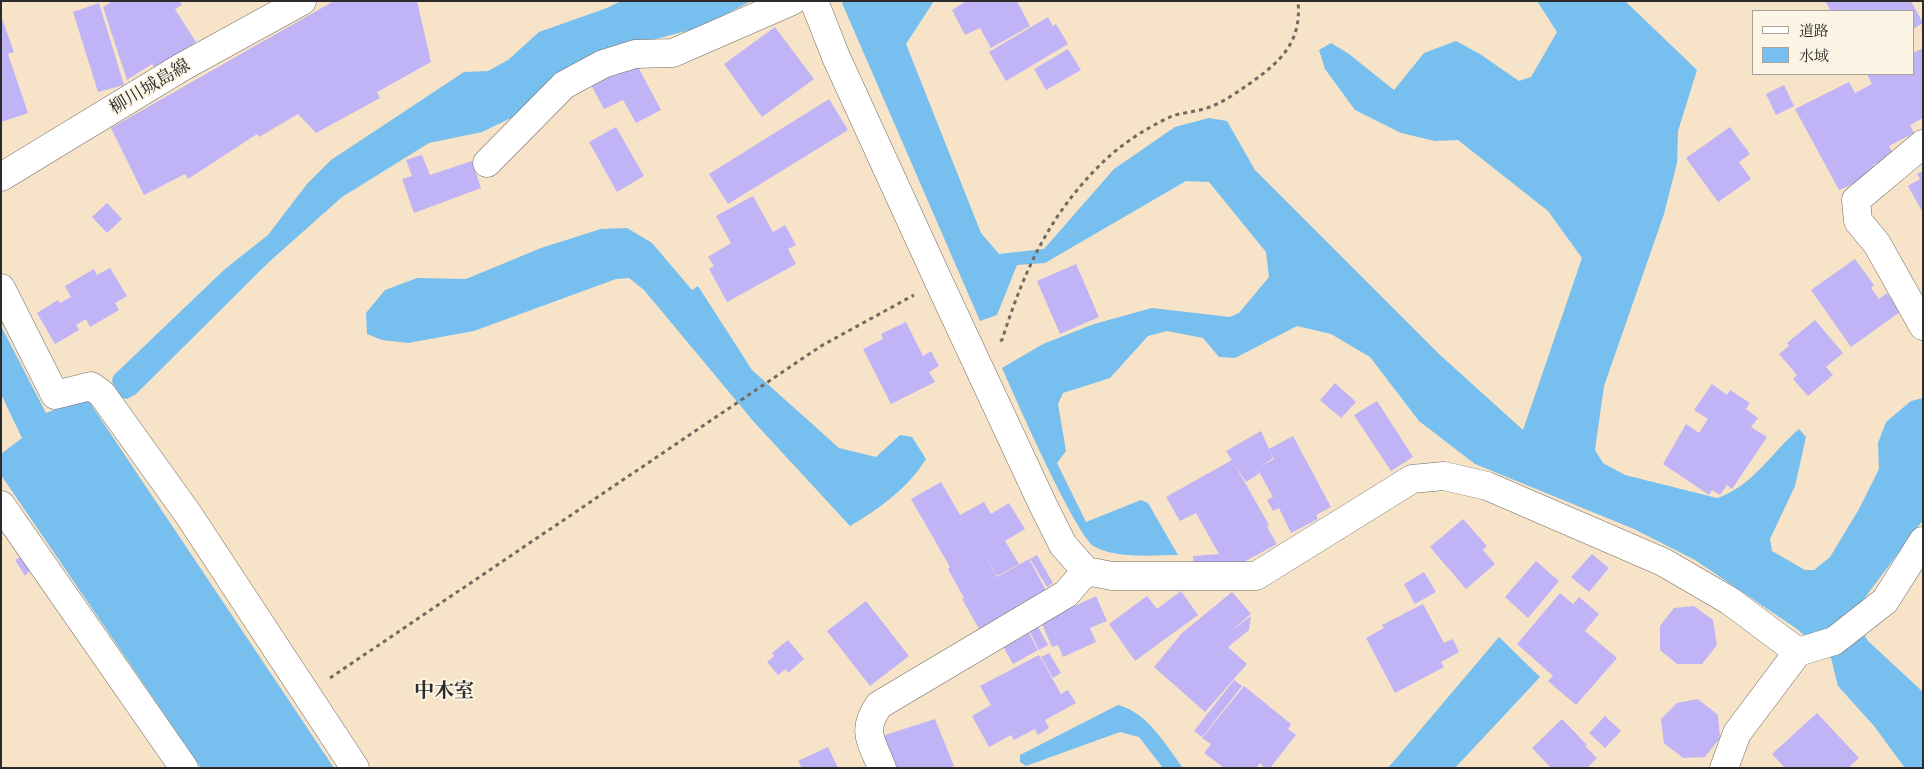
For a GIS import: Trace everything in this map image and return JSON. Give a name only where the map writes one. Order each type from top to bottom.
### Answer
[{"type":"street","name":"柳川城島線","points":[[1,177],[182,67],[302,1]]},
{"type":"street","points":[[487,163],[564,85],[603,64],[635,54],[673,53],[792,1]]},
{"type":"street","points":[[814,1],[836,57],[939,282],[1063,545],[1086,571],[1112,576],[1256,576],[1412,478],[1444,476],[1487,486],[1663,562],[1730,601],[1798,652]]},
{"type":"street","points":[[1923,144],[1856,200],[1858,221],[1877,244],[1923,326]]},
{"type":"street","points":[[1,288],[54,395],[91,386],[102,394],[188,514],[355,768]]},
{"type":"street","points":[[1,505],[184,768]]},
{"type":"street","points":[[1724,768],[1737,733],[1798,652],[1834,641],[1885,601],[1923,542]]},
{"type":"street","points":[[882,768],[868,733],[870,718],[879,705],[1066,594],[1086,571]]},
{"type":"path","points":[[973,355],[1002,340],[1024,277],[1046,230],[1069,197],[1102,162],[1139,134],[1171,117],[1210,107],[1233,95],[1276,64],[1288,49],[1296,31],[1298,1]]},
{"type":"path","points":[[307,694],[821,346],[939,282]]},
{"type":"water","points":[[621,1],[751,1],[702,27],[648,41],[557,77],[511,118],[482,132],[429,143],[342,197],[269,262],[136,394],[127,399],[122,398],[112,382],[113,376],[225,269],[268,235],[307,184],[331,160],[464,72],[488,71],[508,60],[539,32],[607,8]]},
{"type":"water","points":[[845,1],[934,1],[906,44],[981,233],[999,254],[1044,249],[1114,169],[1175,127],[1209,118],[1227,121],[1255,170],[1439,354],[1523,430],[1582,258],[1548,211],[1458,140],[1435,141],[1401,133],[1355,110],[1325,69],[1319,50],[1331,43],[1349,54],[1394,90],[1424,53],[1456,41],[1480,54],[1519,81],[1531,77],[1557,32],[1537,1],[1625,1],[1697,70],[1678,131],[1677,163],[1664,214],[1604,386],[1595,450],[1603,463],[1625,475],[1717,498],[1741,486],[1751,478],[1799,429],[1806,437],[1795,486],[1770,539],[1772,551],[1805,570],[1814,570],[1830,557],[1859,509],[1879,469],[1878,443],[1886,422],[1911,401],[1923,398],[1923,520],[1852,615],[1868,641],[1923,692],[1923,768],[1905,768],[1874,726],[1838,686],[1831,658],[1797,629],[1695,560],[1634,529],[1475,464],[1419,421],[1370,357],[1331,334],[1297,326],[1235,358],[1219,357],[1203,338],[1167,331],[1148,336],[1110,378],[1063,393],[1058,404],[1066,451],[1057,463],[1086,522],[1141,500],[1148,503],[1178,555],[1125,555],[1095,547],[1086,538],[1061,494],[1002,368],[1043,344],[1094,324],[1152,308],[1230,317],[1239,313],[1269,277],[1266,252],[1209,182],[1186,181],[1045,263],[1017,265],[997,315],[980,321],[842,3]]},
{"type":"water","points":[[627,228],[652,243],[692,290],[698,286],[752,370],[839,448],[876,457],[900,435],[912,437],[926,459],[919,470],[892,497],[850,526],[754,422],[644,290],[629,278],[616,279],[474,331],[408,343],[382,340],[367,334],[366,313],[385,290],[417,278],[466,279],[541,248],[601,229]]},
{"type":"water","points":[[1,326],[46,413],[75,402],[88,400],[334,768],[201,768],[1,475],[1,454],[22,438],[1,394]]},
{"type":"water","points":[[1499,637],[1540,677],[1455,768],[1388,768]]},
{"type":"water","points":[[1118,705],[1129,709],[1147,722],[1183,768],[1163,768],[1139,737],[1120,732],[1026,766],[1020,762],[1020,755]]},
{"type":"building","points":[[112,1],[179,1],[182,5],[175,9],[196,42],[155,69],[152,64],[127,80],[103,7]]},
{"type":"building","points":[[334,1],[417,1],[431,62],[377,92],[380,98],[316,133],[298,114],[259,137],[257,134],[188,179],[185,174],[144,195],[111,128]]},
{"type":"building","points":[[966,1],[1017,1],[1030,26],[991,48],[980,28],[965,35],[952,10]]},
{"type":"building","points":[[1825,1],[1911,1],[1923,23],[1914,28],[1914,10],[1830,10]]},
{"type":"building","points":[[99,3],[124,85],[98,92],[73,12]]},
{"type":"building","points":[[1,16],[14,52],[8,54],[28,113],[1,122]]},
{"type":"building","points":[[1048,17],[1053,26],[1056,24],[1068,44],[1006,81],[989,52]]},
{"type":"building","points":[[775,27],[814,79],[762,117],[724,64]]},
{"type":"building","points":[[1923,48],[1923,118],[1910,125],[1914,133],[1889,146],[1894,155],[1873,165],[1876,170],[1865,179],[1839,190],[1795,109],[1849,82],[1855,93],[1872,84],[1868,75],[1914,75],[1914,52]]},
{"type":"building","points":[[1068,49],[1081,70],[1046,90],[1034,69]]},
{"type":"building","points":[[636,63],[661,110],[636,123],[623,100],[604,109],[590,83]]},
{"type":"building","points":[[1784,85],[1794,106],[1776,115],[1766,94]]},
{"type":"building","points":[[829,99],[848,130],[728,204],[709,174]]},
{"type":"building","points":[[616,127],[644,176],[617,192],[589,142]]},
{"type":"building","points":[[1730,127],[1750,154],[1739,162],[1751,179],[1718,202],[1686,158]]},
{"type":"building","points":[[422,155],[430,175],[472,161],[481,188],[414,213],[402,179],[412,176],[406,160]]},
{"type":"building","points":[[1923,171],[1923,213],[1908,186],[1920,179],[1917,174]]},
{"type":"building","points":[[753,196],[773,232],[785,225],[796,245],[788,249],[796,264],[727,302],[709,269],[714,266],[708,257],[731,243],[716,216]]},
{"type":"building","points":[[107,203],[122,219],[107,233],[92,217]]},
{"type":"building","points":[[1855,259],[1874,285],[1871,288],[1879,299],[1887,293],[1900,312],[1851,347],[1811,290]]},
{"type":"building","points":[[1076,264],[1099,317],[1060,334],[1037,281]]},
{"type":"building","points":[[110,268],[127,296],[115,303],[119,310],[90,327],[86,319],[76,325],[79,330],[55,344],[37,313],[58,300],[60,303],[71,297],[65,286],[94,269],[97,275]]},
{"type":"building","points":[[1815,320],[1843,353],[1826,367],[1833,375],[1808,396],[1793,379],[1797,375],[1779,354],[1789,346],[1787,343]]},
{"type":"building","points":[[906,322],[923,356],[931,351],[939,366],[929,372],[935,382],[891,404],[863,349],[883,339],[881,334]]},
{"type":"building","points":[[1335,383],[1356,402],[1341,418],[1320,400]]},
{"type":"building","points":[[1712,384],[1727,395],[1730,390],[1750,403],[1746,409],[1758,418],[1751,427],[1767,437],[1732,489],[1727,485],[1720,495],[1712,490],[1709,495],[1663,464],[1686,424],[1699,433],[1708,419],[1694,410]]},
{"type":"building","points":[[1377,401],[1413,457],[1391,471],[1354,415]]},
{"type":"building","points":[[1261,431],[1269,449],[1293,436],[1331,507],[1316,515],[1318,519],[1291,533],[1279,508],[1273,511],[1267,500],[1273,497],[1260,473],[1246,482],[1226,451]]},
{"type":"building","points":[[1232,460],[1269,525],[1267,527],[1277,544],[1238,565],[1235,561],[1228,566],[1194,567],[1193,556],[1219,554],[1196,513],[1180,521],[1166,497]]},
{"type":"building","points":[[941,482],[960,515],[984,502],[991,514],[1009,503],[1025,529],[1005,541],[1019,564],[997,576],[983,553],[997,577],[1029,559],[1049,596],[982,634],[962,599],[964,598],[948,569],[950,567],[911,499]]},
{"type":"building","points":[[1463,519],[1487,546],[1483,550],[1495,564],[1466,589],[1430,547]]},
{"type":"building","points":[[26,554],[36,563],[25,576],[15,560]]},
{"type":"building","points":[[1592,554],[1609,568],[1589,592],[1571,577]]},
{"type":"building","points":[[1037,555],[1053,583],[1047,587],[1030,559]]},
{"type":"building","points":[[1536,561],[1559,581],[1528,618],[1505,597]]},
{"type":"building","points":[[1424,572],[1436,592],[1415,604],[1404,584]]},
{"type":"building","points":[[1181,591],[1198,615],[1135,661],[1109,624],[1147,596],[1157,609]]},
{"type":"building","points":[[1232,592],[1251,614],[1231,631],[1251,616],[1249,630],[1228,647],[1247,664],[1205,712],[1154,667],[1182,633]]},
{"type":"building","points":[[1560,593],[1573,604],[1579,597],[1599,614],[1585,631],[1617,658],[1576,705],[1548,681],[1553,676],[1517,644]]},
{"type":"building","points":[[1096,596],[1107,621],[1090,628],[1096,642],[1063,657],[1058,645],[1052,647],[1041,622]]},
{"type":"building","points":[[866,601],[909,656],[870,686],[827,631]]},
{"type":"building","points":[[1423,604],[1444,643],[1453,639],[1459,652],[1441,662],[1444,667],[1395,693],[1366,638],[1384,628],[1382,625]]},
{"type":"building","points":[[1694,606],[1713,620],[1717,645],[1702,664],[1677,664],[1660,650],[1660,626],[1674,608]]},
{"type":"building","points":[[1036,623],[1048,645],[1039,650],[1028,628]]},
{"type":"building","points":[[1027,629],[1038,650],[1013,664],[1001,643]]},
{"type":"building","points":[[788,640],[804,659],[788,673],[786,669],[778,675],[767,662],[774,656],[772,653]]},
{"type":"building","points":[[1049,653],[1061,673],[1053,678],[1041,657]]},
{"type":"building","points":[[1039,655],[1061,694],[1068,690],[1076,703],[1045,720],[1049,728],[1038,735],[1035,729],[1014,740],[1011,735],[989,747],[972,716],[991,705],[980,686]]},
{"type":"building","points":[[1234,680],[1242,686],[1202,737],[1194,731]]},
{"type":"building","points":[[1244,686],[1291,724],[1288,729],[1296,735],[1270,768],[1265,768],[1260,763],[1256,768],[1224,768],[1204,753],[1211,744],[1202,738]]},
{"type":"building","points":[[1698,699],[1718,715],[1720,738],[1705,757],[1683,758],[1664,743],[1661,719],[1677,703]]},
{"type":"building","points":[[1817,713],[1859,758],[1848,768],[1785,768],[1772,754]]},
{"type":"building","points":[[1605,716],[1621,731],[1605,748],[1589,733]]},
{"type":"building","points":[[935,719],[954,766],[949,768],[892,768],[879,737]]},
{"type":"building","points":[[1562,719],[1597,758],[1587,768],[1551,768],[1532,748]]},
{"type":"building","points":[[828,747],[838,768],[802,768],[798,761]]},
{"type":"district","name":"中木室","points":[[444,691]]}]
